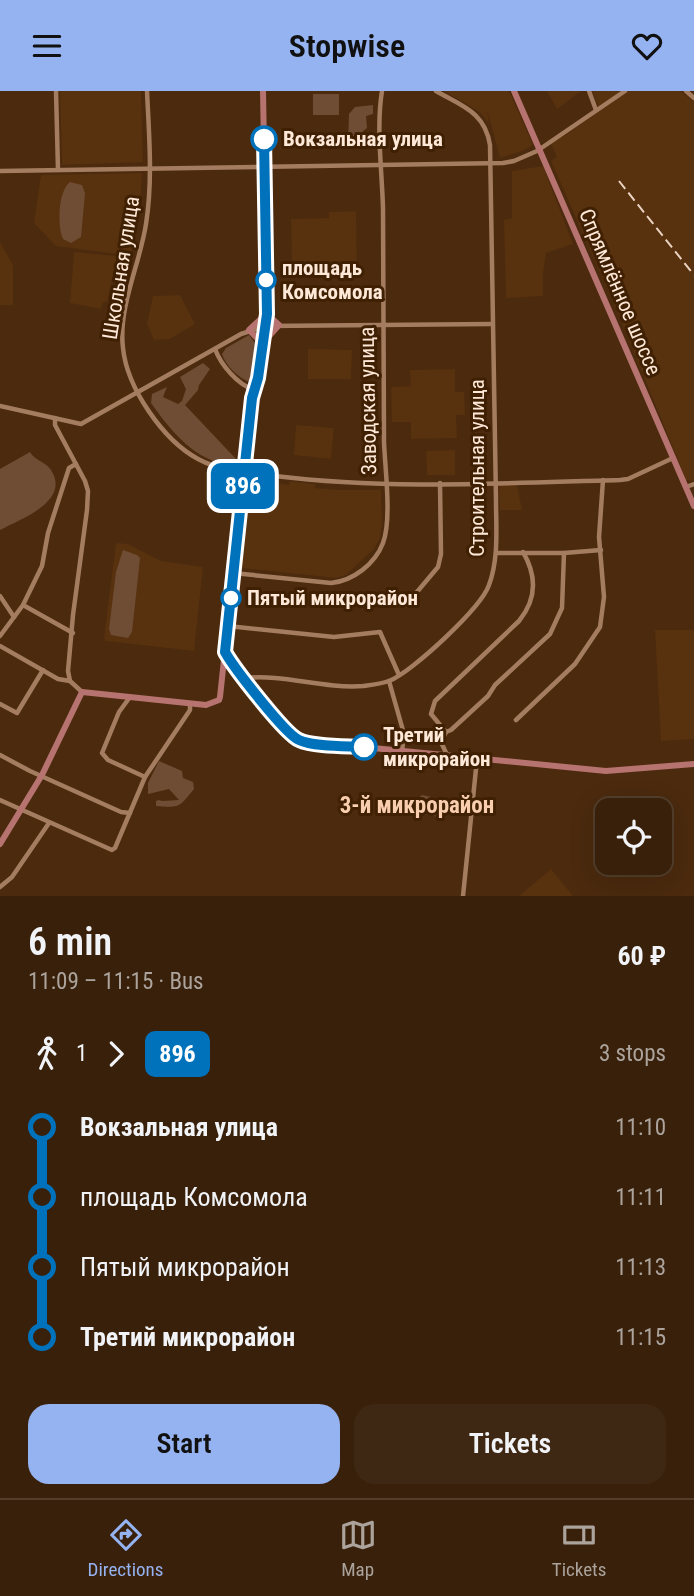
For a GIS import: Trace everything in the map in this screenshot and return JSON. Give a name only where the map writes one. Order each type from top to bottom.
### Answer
[{"type":"street","points":[[56,91],[58,170]]},
{"type":"street","name":"Школьная улица","points":[[148,91],[150,194],[122,337],[125,362],[139,392],[157,423],[180,448],[214,466],[244,473],[331,483],[628,479],[673,457]]},
{"type":"street","points":[[0,646],[58,679],[70,681],[82,692],[190,704],[212,704],[219,700],[254,390],[267,314],[263,91]]},
{"type":"street","name":"Заводская улица","points":[[233,573],[331,583],[351,578],[367,566],[383,544],[386,529],[386,483],[382,325],[382,91]]},
{"type":"street","name":"Строительная улица","points":[[244,678],[282,679],[345,687],[389,681],[424,656],[480,602],[489,588],[496,553],[487,132],[479,117],[436,91]]},
{"type":"street","name":"Спрямлённое шоссе","points":[[514,91],[694,506]]},
{"type":"street","points":[[589,91],[596,110]]},
{"type":"street","points":[[0,171],[489,164],[514,161],[539,149],[625,91]]},
{"type":"street","points":[[686,91],[694,98]]},
{"type":"street","points":[[267,314],[279,325]]},
{"type":"street","points":[[0,406],[80,424],[249,330],[267,314]]},
{"type":"street","points":[[249,330],[279,325],[492,324]]},
{"type":"street","points":[[263,344],[279,325]]},
{"type":"street","points":[[249,330],[263,344]]},
{"type":"street","points":[[215,349],[223,365],[254,390]]},
{"type":"street","points":[[55,418],[55,425],[88,491],[73,615],[68,671],[70,681]]},
{"type":"street","points":[[0,636],[23,605],[42,566],[48,533],[69,468],[76,464]]},
{"type":"street","points":[[516,720],[575,664],[600,627],[604,597],[599,511],[603,480]]},
{"type":"street","points":[[405,605],[438,567],[441,554],[440,483]]},
{"type":"street","points":[[686,487],[694,484]]},
{"type":"street","points":[[496,553],[601,550]]},
{"type":"street","points":[[446,733],[431,715],[435,701],[519,621],[528,608],[534,579],[533,569],[523,552]]},
{"type":"street","points":[[447,756],[441,742],[446,733],[550,635],[562,608],[564,553]]},
{"type":"street","points":[[0,596],[14,617]]},
{"type":"street","points":[[23,605],[73,633]]},
{"type":"street","points":[[228,626],[334,637],[380,632],[400,675]]},
{"type":"street","points":[[225,652],[296,739],[307,742],[606,771],[694,764]]},
{"type":"street","points":[[0,704],[17,713],[43,670]]},
{"type":"street","points":[[222,684],[231,675],[244,678]]},
{"type":"street","points":[[389,681],[404,734],[402,751]]},
{"type":"street","points":[[0,844],[42,775],[82,692]]},
{"type":"street","points":[[130,697],[119,712],[102,753],[108,760],[145,777]]},
{"type":"street","points":[[0,800],[108,849],[115,848],[145,777],[190,710],[190,704]]},
{"type":"street","points":[[0,755],[121,812],[130,813]]},
{"type":"street","points":[[463,896],[477,759]]},
{"type":"street","points":[[0,887],[12,877],[49,823]]},
{"type":"shaded area","points":[[60,91],[141,91],[143,162],[62,165]]},
{"type":"shaded area","points":[[444,91],[509,91],[533,145],[500,158],[487,110],[489,124],[480,112]]},
{"type":"shaded area","points":[[547,91],[581,91],[557,109]]},
{"type":"shaded area","points":[[592,91],[680,91],[694,102],[694,480],[691,481],[686,480],[618,313],[551,161],[557,157],[550,142],[564,136],[598,112]]},
{"type":"shaded area","points":[[313,94],[339,94],[339,115],[313,115]]},
{"type":"shaded area","points":[[373,105],[373,114],[366,116],[367,128],[363,131],[361,144],[348,144],[349,114],[355,107]]},
{"type":"shaded area","points":[[543,166],[573,244],[546,253],[543,296],[506,298],[504,220],[512,218],[512,171]]},
{"type":"shaded area","points":[[142,173],[139,218],[131,256],[56,246],[34,223],[41,175]]},
{"type":"shaded area","points":[[70,182],[82,185],[85,193],[81,237],[71,243],[63,239],[59,218],[63,193]]},
{"type":"shaded area","points":[[356,211],[357,269],[292,271],[291,219],[329,218],[329,212]]},
{"type":"shaded area","points":[[0,242],[13,265],[13,305],[0,305]]},
{"type":"shaded area","points":[[74,252],[117,256],[107,302],[103,302],[101,309],[70,303]]},
{"type":"shaded area","points":[[180,295],[195,324],[170,339],[154,340],[147,324],[153,296]]},
{"type":"shaded area","points":[[249,335],[258,347],[251,383],[234,371],[222,354],[226,348]]},
{"type":"shaded area","points":[[308,349],[352,350],[351,379],[308,379]]},
{"type":"shaded area","points":[[203,363],[210,369],[198,390],[185,405],[237,460],[235,466],[208,459],[186,444],[151,403],[152,394],[167,387],[163,397],[178,404],[182,401],[186,389],[180,377]]},
{"type":"shaded area","points":[[455,369],[455,392],[464,392],[465,415],[456,415],[457,438],[411,439],[411,422],[392,422],[391,387],[411,386],[410,370]]},
{"type":"shaded area","points":[[296,425],[334,428],[331,459],[294,455]]},
{"type":"shaded area","points":[[455,450],[455,475],[427,475],[426,451]]},
{"type":"shaded area","points":[[30,452],[51,470],[55,481],[54,491],[41,508],[0,530],[0,469]]},
{"type":"shaded area","points":[[251,479],[289,485],[290,481],[315,484],[315,488],[381,490],[380,538],[374,549],[346,575],[336,578],[241,568]]},
{"type":"shaded area","points":[[499,485],[517,485],[522,510],[500,510]]},
{"type":"shaded area","points":[[116,543],[128,544],[161,561],[203,567],[194,651],[106,641],[104,638]]},
{"type":"shaded area","points":[[123,550],[140,558],[132,632],[128,638],[111,635],[109,629],[116,572]]},
{"type":"shaded area","points":[[655,630],[694,630],[694,739],[661,741]]},
{"type":"shaded area","points":[[159,761],[182,771],[183,778],[193,782],[194,789],[179,805],[156,806],[156,801],[159,800],[179,800],[169,789],[148,794],[148,783]]},
{"type":"shaded area","points":[[422,795],[436,798],[440,804],[439,817],[409,807]]},
{"type":"shaded area","points":[[551,869],[573,896],[519,896]]},
{"type":"railway","points":[[619,181],[694,275]]},
{"type":"bus line","name":"896","points":[[264,139],[266,326],[252,398],[225,652],[259,697],[296,739],[364,747]]},
{"type":"place","name":"Вокзальная улица","points":[[264,139]]},
{"type":"place","name":"площадь Комсомола","points":[[266,280]]},
{"type":"place","name":"Пятый микрорайон","points":[[231,598]]},
{"type":"place","name":"Третий микрорайон","points":[[364,747]]},
{"type":"district","name":"3-й микрорайон","points":[[417,805]]}]
